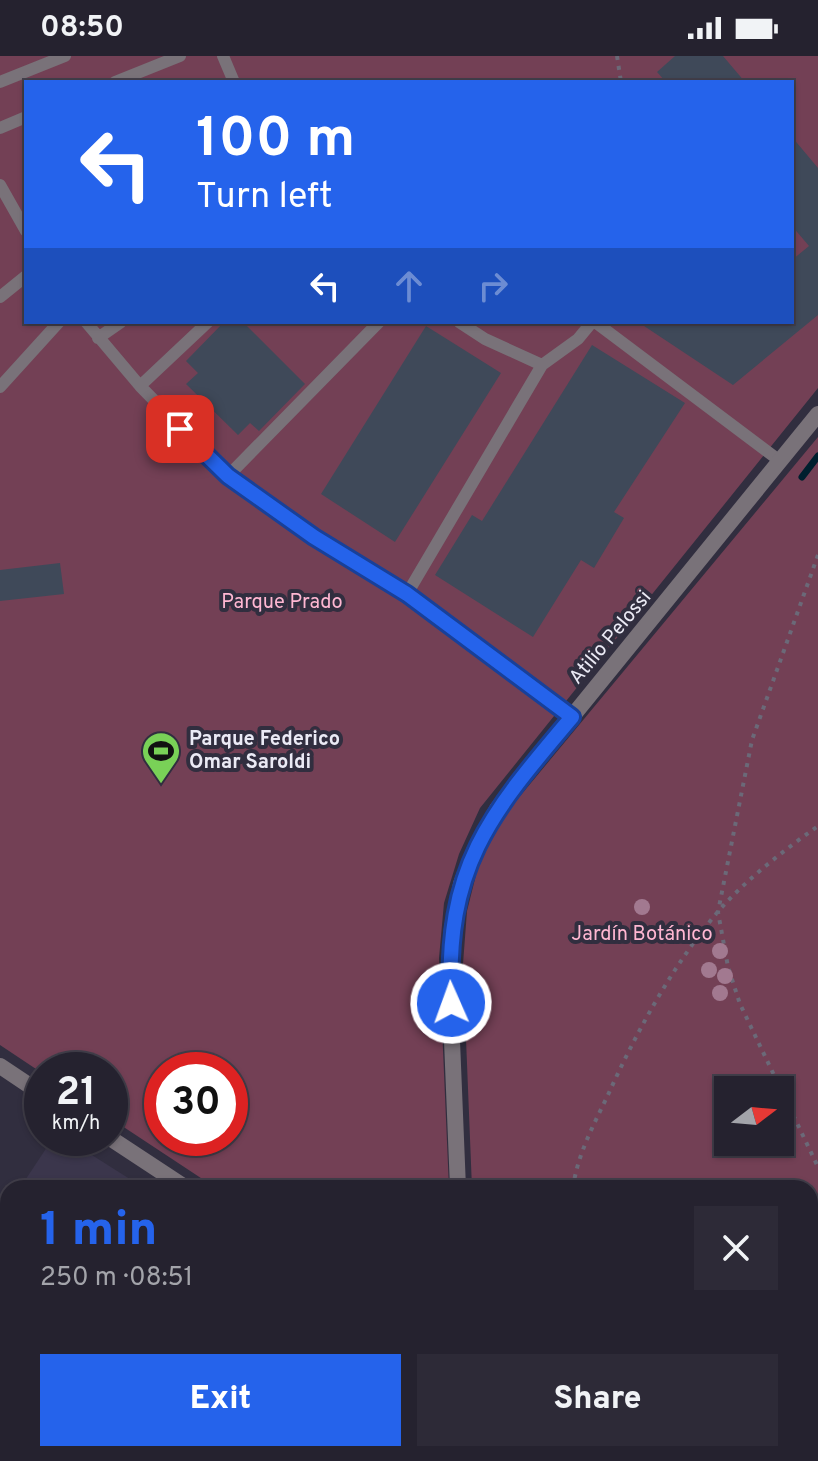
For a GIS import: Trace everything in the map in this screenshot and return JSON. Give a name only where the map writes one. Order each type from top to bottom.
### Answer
[{"type":"street","name":"Atilio Pelossi","points":[[458,1180],[449,967],[452,928],[461,884],[474,851],[497,809],[818,414]]},
{"type":"street","points":[[0,1066],[24,1082]]},
{"type":"street","points":[[128,1150],[174,1180]]},
{"type":"lane","points":[[0,82],[65,56]]},
{"type":"lane","points":[[120,80],[180,56]]},
{"type":"lane","points":[[223,56],[233,80]]},
{"type":"lane","points":[[0,128],[24,118]]},
{"type":"lane","points":[[0,185],[24,227]]},
{"type":"lane","points":[[0,297],[24,278]]},
{"type":"lane","points":[[0,387],[57,324]]},
{"type":"lane","points":[[88,324],[140,386],[228,476],[314,537],[407,594],[572,717]]},
{"type":"lane","points":[[98,338],[118,324]]},
{"type":"lane","points":[[140,386],[206,324]]},
{"type":"lane","points":[[228,476],[377,324]]},
{"type":"lane","points":[[462,324],[485,339],[542,365]]},
{"type":"lane","points":[[407,594],[542,365],[578,339],[592,324]]},
{"type":"lane","points":[[597,324],[780,461]]},
{"type":"path","points":[[617,56],[621,80]]},
{"type":"path","points":[[818,555],[752,740],[718,912],[728,967],[740,1004],[818,1167]]},
{"type":"path","points":[[575,1180],[584,1145],[635,1034],[718,912],[790,846],[818,826]]},
{"type":"shaded area","points":[[41,1156],[93,1156],[131,1180],[25,1180]]},
{"type":"green space","name":"Parque Prado","points":[[0,56],[818,56],[818,388],[480,808],[459,854],[444,903],[439,958],[449,1180],[204,1180],[168,1156],[248,1156],[248,1052],[144,1052],[144,1140],[128,1130],[128,1052],[24,1052],[24,1061],[0,1045]]},
{"type":"green space","name":"Jardín Botánico","points":[[818,437],[818,1180],[472,1180],[463,964],[467,911],[477,871],[493,833],[511,807]]},
{"type":"building","points":[[675,56],[723,56],[743,80],[664,80],[657,72]]},
{"type":"building","points":[[794,139],[818,168],[818,315],[733,385],[641,324],[794,324],[794,258],[809,246],[794,228]]},
{"type":"building","points":[[222,324],[245,324],[305,384],[259,431],[250,423],[238,435],[186,384],[198,373],[186,361]]},
{"type":"building","points":[[426,326],[501,373],[395,542],[321,494]]},
{"type":"building","points":[[592,345],[685,403],[614,512],[624,518],[594,568],[581,560],[533,637],[435,575],[472,515],[482,521]]},
{"type":"building","points":[[60,563],[64,594],[0,601],[0,570]]},
{"type":"waterway","points":[[802,477],[818,456]]},
{"type":"place","name":"Parque Federico Omar Saroldi","points":[[161,785]]},
{"type":"route","points":[[180,429],[228,476],[314,537],[407,594],[572,717],[497,809],[474,851],[461,884],[452,928],[449,967],[451,1003]]}]
